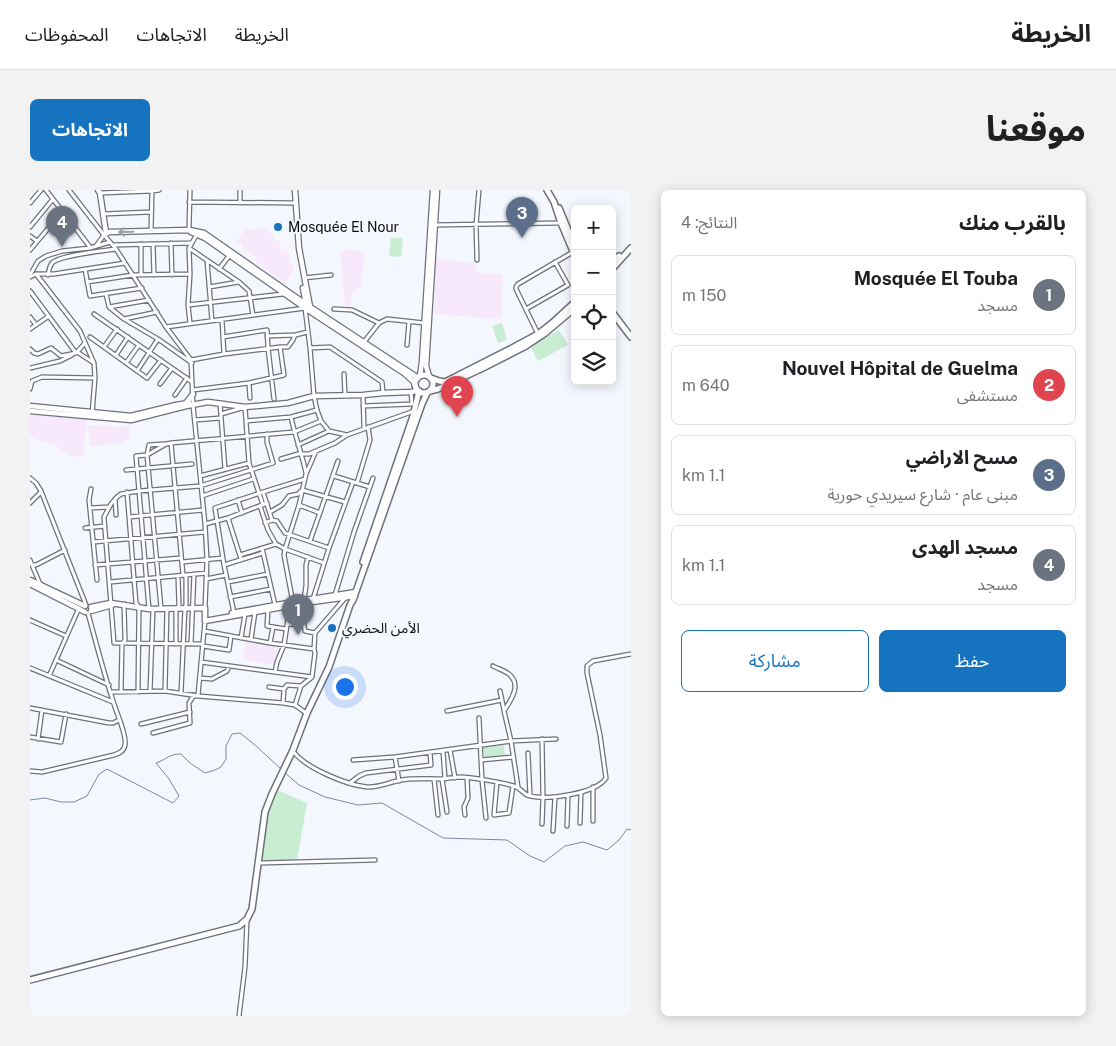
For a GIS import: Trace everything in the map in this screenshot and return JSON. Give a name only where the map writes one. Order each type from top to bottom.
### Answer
[{"type":"main road","points":[[547,190],[563,223]]},
{"type":"main road","points":[[552,190],[573,250]]},
{"type":"main road","points":[[616,259],[631,243]]},
{"type":"main road","points":[[616,265],[631,248]]},
{"type":"main road","points":[[30,980],[239,926],[247,919],[252,909],[265,812],[293,750],[307,713],[329,667],[414,411],[418,389],[416,382],[419,377],[425,375],[444,382],[452,379],[538,334],[571,306]]},
{"type":"main road","points":[[418,389],[424,393],[438,389],[526,346],[571,311]]},
{"type":"main road","points":[[616,317],[631,337]]},
{"type":"main road","points":[[352,595],[422,404],[434,385],[430,377]]},
{"type":"street","points":[[30,204],[41,190]]},
{"type":"street","points":[[46,190],[90,248]]},
{"type":"street","points":[[69,190],[116,249],[166,327],[192,361],[193,403],[207,559],[205,620],[200,678],[196,695],[189,703],[190,723],[153,733]]},
{"type":"street","points":[[96,246],[105,234],[99,191],[159,190]]},
{"type":"street","points":[[187,230],[190,190]]},
{"type":"street","points":[[240,190],[240,203]]},
{"type":"street","points":[[294,190],[297,258],[307,306]]},
{"type":"street","points":[[294,190],[307,306],[314,396],[321,421],[329,431]]},
{"type":"street","points":[[430,377],[426,366],[433,190]]},
{"type":"street","points":[[198,233],[283,294],[307,306],[419,377],[422,362],[437,190]]},
{"type":"street","points":[[477,260],[476,225],[479,190]]},
{"type":"street","points":[[151,231],[152,191]]},
{"type":"street","points":[[30,227],[53,199]]},
{"type":"street","points":[[189,202],[294,203]]},
{"type":"street","points":[[30,250],[62,212]]},
{"type":"street","points":[[103,214],[151,212]]},
{"type":"street","points":[[433,225],[563,223]]},
{"type":"street","points":[[30,411],[134,416],[186,403],[208,402],[245,407],[288,403],[314,396],[411,392],[418,389],[413,381],[404,373],[209,236],[187,230],[105,234]]},
{"type":"street","points":[[190,323],[188,305],[189,248],[198,233]]},
{"type":"street","points":[[30,236],[37,241]]},
{"type":"street","points":[[171,243],[172,275]]},
{"type":"street","points":[[30,276],[42,258],[54,253],[111,244],[191,243]]},
{"type":"street","points":[[141,244],[141,275]]},
{"type":"street","points":[[154,244],[154,275]]},
{"type":"street","points":[[189,248],[240,282],[249,291],[253,315]]},
{"type":"street","points":[[48,274],[53,263],[61,258],[116,249]]},
{"type":"street","points":[[538,334],[516,289],[516,285],[571,254]]},
{"type":"street","points":[[219,269],[228,256]]},
{"type":"street","points":[[207,260],[212,321]]},
{"type":"street","points":[[526,309],[568,285],[555,262]]},
{"type":"street","points":[[30,276],[125,263]]},
{"type":"street","points":[[30,266],[35,266]]},
{"type":"street","points":[[85,269],[90,296],[142,288]]},
{"type":"street","points":[[36,274],[80,331],[94,363],[95,378],[92,414]]},
{"type":"street","points":[[87,282],[133,275],[190,274]]},
{"type":"street","points":[[304,278],[330,275]]},
{"type":"street","points":[[209,287],[240,282]]},
{"type":"street","points":[[30,291],[76,352],[94,363]]},
{"type":"street","points":[[106,294],[109,307],[124,319],[192,361],[224,354],[288,346],[295,335]]},
{"type":"street","points":[[188,305],[283,294]]},
{"type":"street","points":[[109,307],[149,300]]},
{"type":"street","points":[[166,327],[307,306]]},
{"type":"street","points":[[334,308],[352,310],[379,323]]},
{"type":"street","points":[[124,319],[157,312]]},
{"type":"street","points":[[94,314],[193,383]]},
{"type":"street","points":[[30,329],[49,316]]},
{"type":"street","points":[[30,317],[36,325]]},
{"type":"street","points":[[364,342],[379,323],[387,319],[425,323]]},
{"type":"street","points":[[222,320],[224,354]]},
{"type":"street","points":[[407,345],[409,322]]},
{"type":"street","points":[[104,348],[117,329]]},
{"type":"street","points":[[223,337],[267,330],[274,399]]},
{"type":"street","points":[[267,336],[295,335],[308,332]]},
{"type":"street","points":[[116,356],[128,337]]},
{"type":"street","points":[[90,338],[147,378],[161,360]]},
{"type":"street","points":[[137,371],[158,339]]},
{"type":"street","points":[[30,368],[60,361],[76,352],[85,343]]},
{"type":"street","points":[[126,363],[139,345]]},
{"type":"street","points":[[186,403],[193,392],[284,375],[280,347]]},
{"type":"street","points":[[30,349],[38,354],[50,348],[61,356],[76,352]]},
{"type":"street","points":[[310,348],[330,348],[382,382],[383,393]]},
{"type":"street","points":[[407,371],[414,372],[420,367],[422,362]]},
{"type":"street","points":[[160,384],[172,368]]},
{"type":"street","points":[[344,374],[345,395]]},
{"type":"street","points":[[30,389],[32,381],[42,377],[95,378]]},
{"type":"street","points":[[175,395],[187,378]]},
{"type":"street","points":[[248,383],[250,398]]},
{"type":"street","points":[[363,406],[412,404],[411,392]]},
{"type":"street","points":[[312,599],[345,502],[355,483],[370,440],[366,428],[363,395]]},
{"type":"street","points":[[30,406],[135,420],[193,403]]},
{"type":"street","points":[[220,403],[225,469]]},
{"type":"street","points":[[195,420],[221,416],[245,407]]},
{"type":"street","points":[[245,407],[250,470],[261,492],[265,523],[276,544],[324,563]]},
{"type":"street","points":[[246,421],[291,417],[317,410]]},
{"type":"street","points":[[281,459],[298,454],[309,454],[348,435],[414,411]]},
{"type":"street","points":[[291,417],[306,474]]},
{"type":"street","points":[[161,608],[147,455],[149,445],[294,432],[321,421]]},
{"type":"street","points":[[298,445],[329,431],[348,435]]},
{"type":"street","points":[[231,636],[228,650],[191,644],[114,643],[113,604],[104,517],[115,499],[127,492],[200,486],[273,463],[267,442],[267,434]]},
{"type":"street","points":[[171,443],[179,534],[185,575],[186,605],[181,693]]},
{"type":"street","points":[[150,691],[151,609],[140,516],[136,456],[147,455],[166,444]]},
{"type":"street","points":[[275,672],[284,645],[292,604],[284,555],[285,549],[299,506],[306,474],[316,451]]},
{"type":"street","points":[[310,541],[338,461]]},
{"type":"street","points":[[200,476],[249,463]]},
{"type":"street","points":[[126,470],[192,464]]},
{"type":"street","points":[[334,476],[370,488]]},
{"type":"street","points":[[30,478],[36,483],[41,492],[88,609],[126,743],[120,753],[42,772],[30,773]]},
{"type":"street","points":[[335,595],[373,478]]},
{"type":"street","points":[[202,496],[254,479]]},
{"type":"street","points":[[234,614],[215,508],[261,492],[305,480]]},
{"type":"street","points":[[91,489],[90,508],[97,580]]},
{"type":"street","points":[[302,490],[345,502]]},
{"type":"street","points":[[270,512],[282,506],[289,496],[298,494],[302,490]]},
{"type":"street","points":[[30,503],[41,492]]},
{"type":"street","points":[[127,492],[136,603],[139,607],[138,692]]},
{"type":"street","points":[[115,499],[116,515]]},
{"type":"street","points":[[238,500],[242,513]]},
{"type":"street","points":[[263,505],[270,512],[272,520]]},
{"type":"street","points":[[205,524],[263,505]]},
{"type":"street","points":[[299,506],[320,513]]},
{"type":"street","points":[[90,508],[109,507]]},
{"type":"street","points":[[129,516],[203,510]]},
{"type":"street","points":[[228,518],[240,557]]},
{"type":"street","points":[[265,523],[272,520],[277,521],[284,532],[329,548]]},
{"type":"street","points":[[86,528],[105,526]]},
{"type":"street","points":[[93,542],[205,532]]},
{"type":"street","points":[[224,565],[276,544]]},
{"type":"street","points":[[31,563],[36,565],[65,550]]},
{"type":"street","points":[[263,550],[275,607]]},
{"type":"street","points":[[308,557],[306,565],[304,626],[305,631],[316,633]]},
{"type":"street","points":[[95,565],[157,559],[223,558]]},
{"type":"street","points":[[31,563],[40,584]]},
{"type":"street","points":[[110,582],[207,573]]},
{"type":"street","points":[[191,644],[194,574]]},
{"type":"street","points":[[228,582],[268,574]]},
{"type":"street","points":[[206,579],[226,575]]},
{"type":"street","points":[[176,644],[176,609],[179,606],[178,576]]},
{"type":"street","points":[[30,580],[88,609]]},
{"type":"street","points":[[30,584],[79,608],[88,609],[113,604],[124,604],[151,609],[205,608]]},
{"type":"street","points":[[230,597],[271,589]]},
{"type":"street","points":[[205,620],[335,595],[352,595]]},
{"type":"street","points":[[305,601],[352,595]]},
{"type":"street","points":[[295,705],[301,686],[312,676],[316,633],[352,595]]},
{"type":"street","points":[[121,692],[122,644],[125,640],[124,604]]},
{"type":"street","points":[[234,614],[245,614],[275,607]]},
{"type":"street","points":[[49,676],[79,608]]},
{"type":"street","points":[[165,691],[167,608]]},
{"type":"street","points":[[268,610],[267,626],[286,629]]},
{"type":"street","points":[[251,639],[255,612]]},
{"type":"street","points":[[241,638],[245,614]]},
{"type":"street","points":[[30,620],[66,636]]},
{"type":"street","points":[[288,624],[304,626]]},
{"type":"street","points":[[270,643],[272,627]]},
{"type":"street","points":[[204,631],[314,649]]},
{"type":"street","points":[[293,750],[298,758],[320,772],[366,787],[374,787],[413,778],[467,778],[513,786],[530,796],[568,796],[593,787],[606,778],[587,666],[593,661],[631,654]]},
{"type":"street","points":[[56,660],[108,685]]},
{"type":"street","points":[[201,662],[312,676]]},
{"type":"street","points":[[200,678],[212,679],[227,672],[228,666]]},
{"type":"street","points":[[493,666],[510,674],[515,684],[514,692],[504,711]]},
{"type":"street","points":[[30,668],[113,702]]},
{"type":"street","points":[[282,703],[286,685],[301,686]]},
{"type":"street","points":[[269,687],[284,689]]},
{"type":"street","points":[[110,692],[165,691],[282,703],[295,705],[307,713]]},
{"type":"street","points":[[500,691],[511,742],[518,788]]},
{"type":"street","points":[[447,711],[502,700]]},
{"type":"street","points":[[30,708],[109,723],[119,720]]},
{"type":"street","points":[[38,738],[42,710]]},
{"type":"street","points":[[141,724],[190,712]]},
{"type":"street","points":[[30,737],[61,742],[66,714]]},
{"type":"street","points":[[479,718],[486,818]]},
{"type":"street","points":[[542,739],[544,797],[542,824]]},
{"type":"street","points":[[354,760],[430,753],[511,742],[556,739]]},
{"type":"street","points":[[450,750],[455,778]]},
{"type":"street","points":[[443,751],[447,812]]},
{"type":"street","points":[[350,783],[366,773],[431,765],[430,753]]},
{"type":"street","points":[[528,753],[530,796]]},
{"type":"street","points":[[395,757],[399,780]]},
{"type":"street","points":[[481,760],[513,757]]},
{"type":"street","points":[[465,815],[464,806],[468,798],[467,778]]},
{"type":"street","points":[[434,779],[438,815]]},
{"type":"street","points":[[497,782],[494,815],[509,812],[513,786]]},
{"type":"street","points":[[593,787],[593,821]]},
{"type":"street","points":[[580,823],[581,792]]},
{"type":"street","points":[[568,796],[568,826]]},
{"type":"street","points":[[554,831],[555,797]]},
{"type":"street","points":[[259,863],[375,860]]},
{"type":"street","points":[[239,1016],[245,967],[247,919]]},
{"type":"shaded area","points":[[263,228],[281,243],[280,251],[282,252],[284,249],[290,254],[290,263],[292,262],[294,269],[285,283],[256,262],[256,257],[243,249],[242,244],[236,243],[244,230]]},
{"type":"shaded area","points":[[340,250],[365,251],[361,286],[352,294],[350,307],[345,306]]},
{"type":"shaded area","points":[[436,258],[476,264],[476,273],[503,275],[501,319],[434,314]]},
{"type":"shaded area","points":[[30,415],[87,419],[83,457],[69,456],[69,453],[62,452],[57,446],[30,437]]},
{"type":"shaded area","points":[[88,425],[129,427],[130,439],[125,441],[125,443],[90,446]]},
{"type":"shaded area","points":[[246,640],[275,645],[274,650],[277,651],[274,665],[242,659]]},
{"type":"green space","points":[[391,238],[403,238],[401,257],[389,256]]},
{"type":"green space","points":[[502,323],[507,340],[498,343],[492,326]]},
{"type":"green space","points":[[559,330],[568,345],[538,361],[530,346]]},
{"type":"green space","points":[[504,745],[505,756],[485,758],[483,747]]},
{"type":"green space","points":[[277,790],[307,803],[297,860],[261,861],[266,813]]},
{"type":"waterway","points":[[30,800],[45,798],[61,802],[74,802],[87,796],[99,774],[107,769],[173,803],[179,796],[169,779],[156,763],[171,756],[181,754],[205,773],[215,770],[221,767],[226,759],[226,746],[232,734],[240,733],[281,769]]},
{"type":"waterway","points":[[284,772],[299,785],[325,797],[358,805],[382,803],[443,838],[507,840],[530,856],[544,862],[565,846],[583,842],[607,850],[619,840],[627,829],[631,830]]},
{"type":"place","name":"Mosquée El Nour","points":[[278,227]]},
{"type":"place","name":"مسح الاراضي","points":[[522,238]]},
{"type":"place","name":"مسجد الهدى","points":[[62,247]]},
{"type":"place","name":"Nouvel Hôpital de Guelma","points":[[457,417]]},
{"type":"place","name":"الأمن الحضري","points":[[332,628]]},
{"type":"place","name":"Mosquée El Touba","points":[[298,635]]}]
